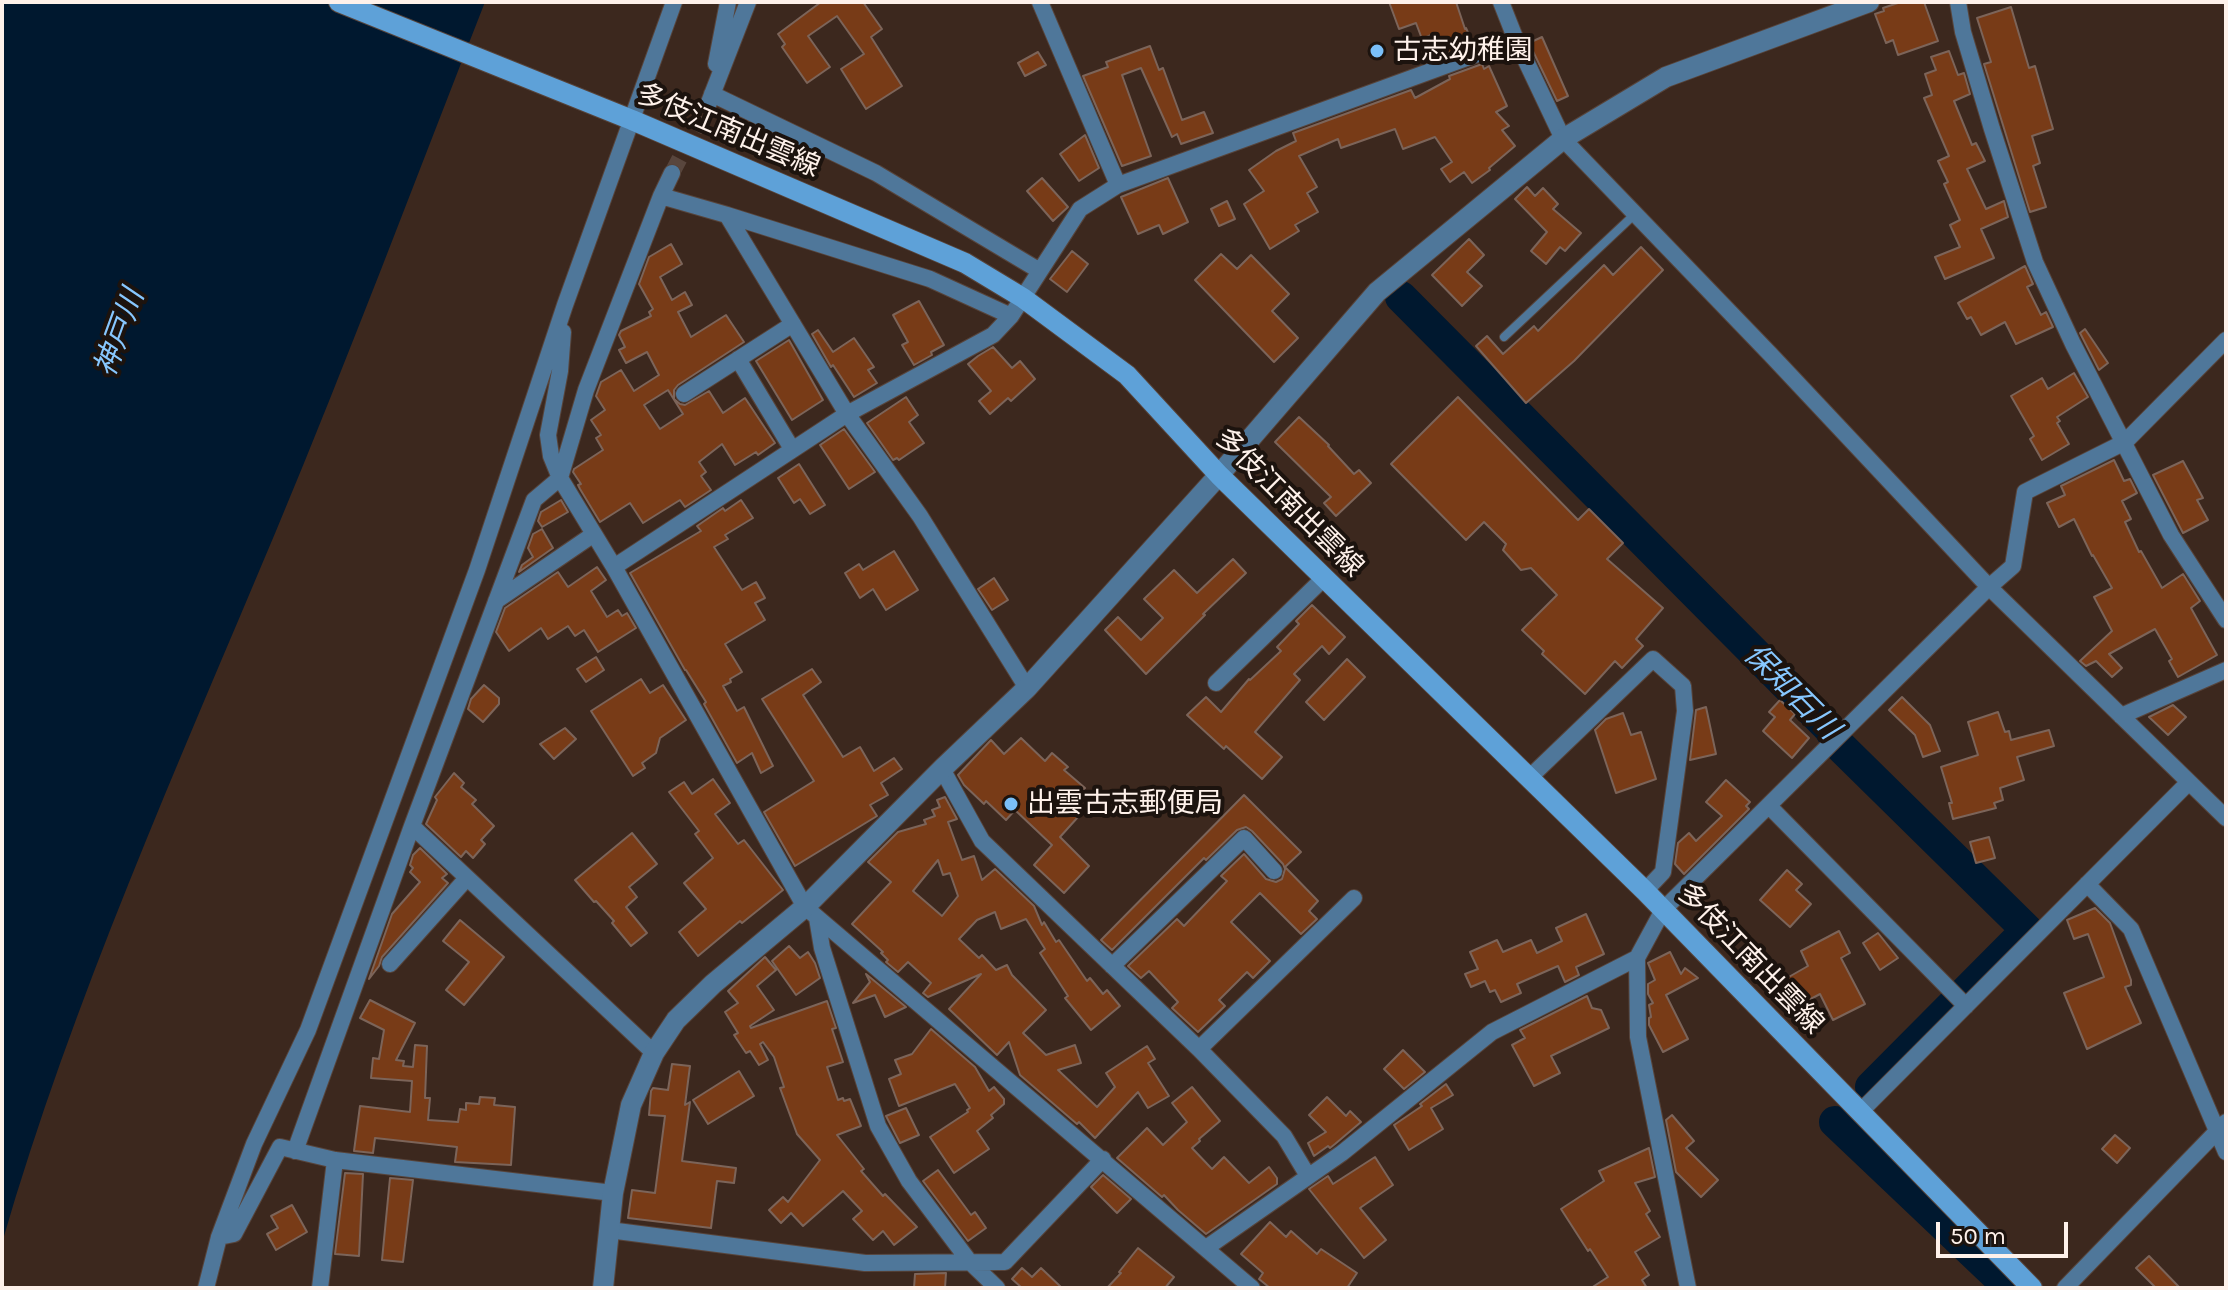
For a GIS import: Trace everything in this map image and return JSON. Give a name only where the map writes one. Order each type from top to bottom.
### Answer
[{"type":"main road","name":"多伎江南出雲線","points":[[339,2],[604,108],[965,263],[1023,298],[1127,375],[1219,475],[1645,891],[2032,1288]]},
{"type":"street","points":[[206,1288],[219,1237],[254,1144],[308,1030],[477,570],[565,305],[667,21],[677,2]]},
{"type":"street","points":[[728,2],[708,105],[748,2]]},
{"type":"street","points":[[1040,2],[1118,185]]},
{"type":"street","points":[[1501,2],[1563,139],[1989,587],[2226,818]]},
{"type":"street","points":[[603,1288],[613,1193],[631,1105],[654,1053],[676,1020],[713,984],[811,912],[942,769],[1027,688],[1219,475],[1377,292],[1563,139],[1666,77],[1869,2]]},
{"type":"street","points":[[1958,2],[1963,32],[2035,262],[2073,344],[2171,535],[2226,620]]},
{"type":"street","points":[[614,567],[847,414],[993,335],[1011,316],[1080,209],[1118,185],[1516,40]]},
{"type":"street","points":[[712,94],[876,173],[1040,271]]},
{"type":"street","points":[[295,1151],[534,500],[560,478],[586,390],[672,173]]},
{"type":"street","points":[[661,196],[930,279],[1011,316]]},
{"type":"street","points":[[727,215],[847,414],[920,516],[1027,688]]},
{"type":"street","points":[[565,305],[560,371],[548,435],[551,456],[560,478],[811,912],[878,1126],[909,1181],[969,1261],[997,1288]]},
{"type":"street","points":[[684,394],[793,324]]},
{"type":"street","points":[[1688,1288],[1638,1037],[1637,958],[1663,910],[2013,566],[2025,492],[2125,442],[2226,340]]},
{"type":"street","points":[[738,359],[792,449]]},
{"type":"street","points":[[496,601],[594,534]]},
{"type":"street","points":[[1216,683],[1324,578]]},
{"type":"street","points":[[1529,778],[1653,659],[1683,686],[1685,711],[1663,872],[1645,891]]},
{"type":"street","points":[[2121,716],[2226,670]]},
{"type":"street","points":[[942,769],[982,841],[1199,1049],[1284,1136],[1308,1176]]},
{"type":"street","points":[[1860,1112],[2189,782]]},
{"type":"street","points":[[1769,806],[1966,1006]]},
{"type":"street","points":[[412,826],[654,1053]]},
{"type":"street","points":[[1112,966],[1244,838],[1274,871]]},
{"type":"street","points":[[390,964],[467,878]]},
{"type":"street","points":[[2087,884],[2131,929],[2221,1127],[2226,1152]]},
{"type":"street","points":[[1199,1049],[1354,898]]},
{"type":"street","points":[[811,912],[1252,1288]]},
{"type":"street","points":[[1206,1248],[1342,1153],[1492,1032],[1637,958]]},
{"type":"street","points":[[2065,1288],[2221,1127]]},
{"type":"street","points":[[219,1237],[234,1234],[280,1147],[335,1160],[613,1193]]},
{"type":"street","points":[[609,1230],[865,1263],[1005,1262],[1103,1159]]},
{"type":"street","points":[[320,1288],[335,1160]]},
{"type":"lane","points":[[1504,337],[1635,214]]},
{"type":"water","name":"神戸川","points":[[2,2],[485,2],[330,399],[94,972],[30,1152],[2,1243]]},
{"type":"building","points":[[821,2],[863,2],[882,29],[871,37],[902,86],[866,109],[841,69],[864,54],[837,16],[808,36],[830,67],[807,83],[782,47],[785,44],[778,34]]},
{"type":"building","points":[[1389,2],[1456,2],[1473,44],[1440,56],[1431,35],[1422,39],[1416,23],[1399,29]]},
{"type":"building","points":[[1901,2],[1924,2],[1938,41],[1898,55],[1893,40],[1886,43],[1875,14]]},
{"type":"building","points":[[2011,7],[2029,68],[2035,66],[2053,129],[2032,136],[2040,163],[2033,166],[2046,207],[2030,212],[1984,64],[1991,62],[1977,18]]},
{"type":"building","points":[[1542,37],[1568,96],[1557,101],[1529,43]]},
{"type":"building","points":[[1150,46],[1159,70],[1163,68],[1182,120],[1204,112],[1213,133],[1181,144],[1177,134],[1172,137],[1141,68],[1122,75],[1151,156],[1122,166],[1083,76],[1108,67],[1106,62]]},
{"type":"building","points":[[1949,51],[1958,75],[1964,73],[1970,94],[1954,101],[1972,145],[1976,143],[1985,161],[1967,169],[1986,209],[2004,201],[2008,217],[1981,229],[1994,258],[1945,279],[1935,257],[1960,247],[1950,225],[1960,220],[1944,184],[1948,182],[1938,161],[1949,156],[1924,98],[1932,95],[1925,74],[1936,70],[1931,57]]},
{"type":"building","points":[[1038,52],[1046,65],[1025,76],[1018,63]]},
{"type":"building","points":[[1482,64],[1484,69],[1489,66],[1507,106],[1496,112],[1509,126],[1502,130],[1515,146],[1490,170],[1472,183],[1464,172],[1450,182],[1441,169],[1452,162],[1435,137],[1403,149],[1395,129],[1341,148],[1338,139],[1299,156],[1317,187],[1307,193],[1318,212],[1295,225],[1299,231],[1270,249],[1244,204],[1264,191],[1249,170],[1296,141],[1293,133],[1411,90],[1415,98],[1450,79],[1449,76]]},
{"type":"building","points":[[1085,135],[1099,168],[1079,181],[1060,154]]},
{"type":"building","points":[[1042,178],[1068,207],[1053,221],[1027,191]]},
{"type":"building","points":[[1168,178],[1188,222],[1163,234],[1159,225],[1138,234],[1121,197]]},
{"type":"building","points":[[1527,187],[1535,196],[1543,188],[1558,204],[1553,209],[1581,233],[1565,251],[1560,247],[1546,264],[1531,251],[1547,232],[1515,199]]},
{"type":"building","points":[[1227,201],[1235,219],[1219,226],[1211,209]]},
{"type":"building","points":[[1469,239],[1484,255],[1467,272],[1482,286],[1462,306],[1432,275]]},
{"type":"building","points":[[671,244],[682,264],[660,277],[672,300],[685,292],[692,305],[678,312],[691,337],[726,315],[744,342],[678,385],[674,390],[674,399],[685,405],[709,391],[723,413],[745,398],[775,443],[735,465],[722,444],[699,462],[706,472],[701,476],[711,490],[685,507],[680,500],[643,523],[630,503],[600,522],[573,472],[603,450],[596,438],[601,435],[591,420],[605,410],[596,396],[601,382],[621,370],[634,391],[659,375],[647,352],[626,363],[619,350],[625,347],[619,335],[621,331],[651,316],[649,312],[653,309],[639,284],[649,257]],"holes":[[[668,390],[683,414],[660,429],[644,405]]]},
{"type":"building","points":[[1641,247],[1663,270],[1574,361],[1526,403],[1476,346],[1487,336],[1503,354],[1534,326],[1538,331],[1604,265],[1613,275]]},
{"type":"building","points":[[1072,251],[1088,264],[1067,292],[1050,279]]},
{"type":"building","points":[[1221,254],[1237,269],[1251,255],[1289,294],[1272,311],[1298,338],[1274,362],[1195,280]]},
{"type":"building","points":[[2025,266],[2033,284],[2027,287],[2041,315],[2046,312],[2053,327],[2016,344],[2005,322],[1981,335],[1958,303]]},
{"type":"building","points":[[919,301],[944,345],[914,365],[902,345],[908,342],[893,315]]},
{"type":"building","points":[[2085,329],[2108,363],[2099,370],[2080,333]]},
{"type":"building","points":[[818,330],[833,352],[854,338],[874,367],[868,370],[877,383],[854,397],[833,365],[831,367],[812,334]]},
{"type":"building","points":[[789,340],[823,400],[792,420],[756,361]]},
{"type":"building","points":[[993,347],[1012,368],[1020,361],[1035,379],[1011,401],[1008,398],[990,414],[979,401],[991,391],[968,364]]},
{"type":"building","points":[[2074,373],[2088,397],[2057,417],[2060,421],[2057,423],[2069,444],[2042,460],[2030,439],[2034,436],[2011,396],[2042,378],[2048,389]]},
{"type":"building","points":[[906,397],[918,415],[909,422],[924,443],[899,460],[893,460],[867,423]]},
{"type":"building","points":[[1458,397],[1578,520],[1589,509],[1623,543],[1607,559],[1663,608],[1636,639],[1643,646],[1622,668],[1615,661],[1585,694],[1542,654],[1544,651],[1522,630],[1557,595],[1531,568],[1521,570],[1503,550],[1506,544],[1484,522],[1466,540],[1391,464]]},
{"type":"building","points":[[1299,417],[1354,474],[1359,470],[1371,483],[1336,516],[1324,503],[1331,497],[1275,442]]},
{"type":"building","points":[[844,429],[875,472],[849,489],[820,445]]},
{"type":"building","points":[[2114,460],[2124,481],[2130,479],[2137,493],[2122,501],[2131,519],[2125,522],[2139,552],[2162,588],[2183,574],[2200,601],[2191,608],[2217,655],[2178,677],[2155,629],[2109,654],[2122,668],[2112,677],[2096,661],[2086,666],[2080,661],[2112,631],[2094,597],[2112,588],[2074,519],[2059,527],[2047,503],[2065,495],[2061,486]]},
{"type":"building","points":[[2183,461],[2203,498],[2197,500],[2208,520],[2183,533],[2153,475]]},
{"type":"building","points":[[799,464],[825,505],[810,514],[800,499],[794,503],[778,478]]},
{"type":"building","points":[[561,500],[568,512],[542,527],[538,521],[541,512]]},
{"type":"building","points":[[741,500],[753,518],[725,535],[728,539],[714,547],[742,590],[756,582],[765,598],[755,603],[765,620],[725,644],[742,672],[723,686],[737,711],[744,707],[773,766],[761,773],[752,753],[737,763],[704,704],[706,702],[630,573],[701,531],[697,526]]},
{"type":"building","points":[[542,529],[553,548],[519,572],[522,565],[533,557],[528,548],[533,534]]},
{"type":"building","points":[[894,551],[918,590],[886,610],[873,589],[860,598],[845,573],[859,564],[863,570]]},
{"type":"building","points":[[1233,559],[1246,573],[1146,674],[1105,630],[1118,617],[1141,640],[1163,618],[1144,599],[1174,570],[1197,593]]},
{"type":"building","points":[[597,567],[606,580],[591,591],[607,617],[618,610],[622,616],[627,613],[636,628],[598,652],[584,630],[575,636],[568,626],[548,639],[541,628],[509,651],[496,632],[505,608],[558,572],[568,587]]},
{"type":"building","points":[[994,578],[1008,600],[992,610],[978,589]]},
{"type":"building","points":[[1312,605],[1345,637],[1329,654],[1322,646],[1294,674],[1300,680],[1255,732],[1282,757],[1262,779],[1187,715],[1206,697],[1221,712],[1249,679],[1281,651],[1277,647]]},
{"type":"building","points":[[596,657],[604,670],[586,682],[577,669]]},
{"type":"building","points":[[1347,659],[1365,677],[1324,720],[1306,702]]},
{"type":"building","points":[[812,669],[821,682],[803,695],[843,757],[860,747],[874,771],[894,758],[902,769],[881,783],[888,795],[870,805],[877,816],[795,866],[764,812],[814,781],[762,699]]},
{"type":"building","points":[[641,679],[650,693],[663,685],[686,720],[660,738],[656,753],[642,763],[645,768],[633,776],[591,711]]},
{"type":"building","points":[[484,685],[499,698],[499,704],[483,722],[468,709],[471,699]]},
{"type":"building","points":[[1902,697],[1930,725],[1940,751],[1923,757],[1915,735],[1889,710]]},
{"type":"building","points":[[1780,700],[1795,714],[1790,720],[1809,738],[1792,758],[1763,731],[1775,717],[1769,712]]},
{"type":"building","points":[[2173,705],[2186,717],[2168,735],[2149,717]]},
{"type":"building","points":[[1706,707],[1716,754],[1690,760],[1696,710]]},
{"type":"building","points":[[1998,712],[2011,740],[2049,730],[2054,746],[2017,757],[2024,780],[2000,788],[2003,800],[1994,803],[1996,808],[1953,819],[1949,803],[1952,803],[1941,767],[1978,755],[1968,722]]},
{"type":"building","points":[[1623,713],[1631,735],[1641,732],[1656,779],[1616,793],[1595,730],[1606,719]]},
{"type":"building","points":[[565,728],[576,739],[554,759],[540,744]]},
{"type":"building","points":[[1021,738],[1045,761],[1052,753],[1068,767],[1064,770],[1085,788],[1068,807],[1078,817],[1060,837],[1089,866],[1064,893],[1034,865],[1052,845],[1015,810],[1006,820],[986,801],[984,804],[958,775],[991,740],[1004,754]]},
{"type":"building","points":[[454,773],[464,783],[461,787],[476,800],[472,804],[494,826],[481,840],[485,844],[473,858],[466,851],[461,857],[426,824],[437,800],[435,797]]},
{"type":"building","points":[[713,779],[730,803],[715,814],[738,844],[744,840],[783,890],[698,956],[679,932],[706,909],[684,883],[713,858],[695,834],[699,831],[669,792],[684,782],[692,794]]},
{"type":"building","points":[[1726,780],[1750,802],[1746,806],[1749,809],[1684,874],[1675,864],[1678,843],[1689,833],[1696,841],[1722,816],[1706,802]]},
{"type":"building","points":[[1244,795],[1301,852],[1285,867],[1318,901],[1309,911],[1317,919],[1301,934],[1260,893],[1231,922],[1270,961],[1253,978],[1247,972],[1219,1000],[1225,1006],[1198,1032],[1172,1008],[1178,1002],[1149,971],[1141,978],[1128,966],[1177,919],[1184,926],[1227,881],[1221,876],[1244,854],[1266,879],[1276,882],[1282,879],[1283,864],[1252,831],[1246,827],[1237,830],[1206,860],[1204,858],[1112,950],[1101,940]]},
{"type":"building","points":[[945,797],[957,819],[948,822],[962,860],[974,856],[982,880],[995,869],[1034,906],[1042,925],[1044,922],[1056,942],[1059,940],[1087,981],[1090,978],[1103,994],[1107,990],[1120,1006],[1091,1030],[1065,998],[1068,996],[1040,953],[1045,949],[1026,919],[1001,929],[995,912],[977,920],[959,939],[979,958],[982,955],[996,970],[1007,965],[1012,975],[1046,1010],[1023,1033],[1046,1055],[1075,1045],[1081,1063],[1058,1070],[1097,1107],[1115,1087],[1106,1073],[1147,1046],[1155,1059],[1148,1063],[1169,1096],[1148,1108],[1138,1092],[1095,1138],[1020,1075],[1009,1042],[997,1055],[949,1009],[981,974],[928,997],[923,993],[931,983],[908,962],[898,972],[886,962],[888,960],[883,952],[852,924],[891,882],[868,862],[898,832],[926,824],[924,820],[935,816],[932,810],[940,807],[937,800]],"holes":[[[938,860],[943,875],[950,873],[958,896],[942,916],[913,891]]]},
{"type":"building","points":[[632,833],[657,864],[629,887],[637,897],[626,907],[647,933],[631,946],[612,923],[614,921],[575,880]]},
{"type":"building","points":[[1989,837],[1995,858],[1976,863],[1970,842]]},
{"type":"building","points":[[420,848],[447,874],[442,878],[448,883],[382,957],[369,979],[392,914],[420,882],[410,872],[413,868],[410,865],[413,855]]},
{"type":"building","points":[[1787,870],[1802,884],[1796,890],[1811,904],[1790,927],[1760,900]]},
{"type":"building","points":[[2095,908],[2110,923],[2131,980],[2131,985],[2125,987],[2141,1023],[2087,1049],[2064,993],[2104,977],[2088,934],[2074,939],[2067,920]]},
{"type":"building","points":[[1586,914],[1604,954],[1576,967],[1579,975],[1565,982],[1558,966],[1517,984],[1521,993],[1501,1002],[1495,990],[1490,992],[1485,981],[1471,987],[1465,974],[1478,969],[1470,952],[1497,940],[1503,952],[1531,940],[1537,953],[1562,941],[1556,928]]},
{"type":"building","points":[[460,920],[504,957],[464,1005],[446,990],[469,962],[443,941]]},
{"type":"building","points":[[1839,931],[1850,953],[1841,958],[1865,1004],[1833,1020],[1820,994],[1807,1001],[1804,994],[1797,998],[1787,978],[1808,966],[1801,951]]},
{"type":"building","points":[[1878,933],[1898,958],[1880,970],[1863,943]]},
{"type":"building","points":[[789,946],[800,958],[808,952],[820,978],[796,995],[772,961]]},
{"type":"building","points":[[1670,952],[1681,974],[1685,968],[1698,978],[1666,995],[1688,1039],[1663,1052],[1649,1025],[1649,1005],[1653,1003],[1648,994],[1648,984],[1655,980],[1648,963]]},
{"type":"building","points":[[765,957],[776,970],[757,986],[774,1010],[750,1026],[827,1001],[843,1062],[827,1067],[838,1100],[850,1099],[861,1126],[837,1135],[864,1169],[861,1171],[917,1227],[894,1245],[883,1231],[873,1240],[853,1219],[862,1211],[843,1191],[803,1226],[791,1213],[781,1223],[769,1210],[783,1197],[788,1202],[820,1160],[797,1134],[780,1088],[784,1087],[774,1057],[763,1042],[760,1044],[768,1060],[759,1065],[734,1035],[738,1033],[725,1012],[738,1003],[728,991]]},
{"type":"building","points":[[866,974],[906,1007],[885,1017],[875,995],[853,1003],[870,982]]},
{"type":"building","points":[[1587,996],[1592,1008],[1601,1010],[1609,1028],[1551,1056],[1560,1073],[1534,1086],[1512,1045],[1525,1038],[1520,1030]]},
{"type":"building","points":[[370,1000],[415,1023],[396,1060],[404,1061],[403,1066],[413,1067],[415,1045],[427,1046],[425,1098],[430,1098],[428,1120],[458,1122],[460,1109],[466,1110],[466,1103],[479,1104],[480,1097],[495,1098],[494,1105],[515,1107],[511,1165],[455,1162],[457,1147],[375,1138],[373,1153],[354,1151],[360,1106],[410,1112],[412,1081],[371,1078],[373,1058],[379,1059],[384,1030],[360,1018]]},
{"type":"building","points":[[931,1029],[975,1067],[989,1091],[994,1087],[1004,1099],[1004,1104],[991,1115],[993,1118],[977,1131],[989,1149],[954,1173],[930,1137],[970,1108],[955,1084],[899,1106],[889,1079],[901,1074],[895,1060],[912,1054]]},
{"type":"building","points":[[1403,1050],[1425,1072],[1404,1089],[1384,1069]]},
{"type":"building","points":[[672,1064],[690,1066],[685,1105],[690,1102],[682,1161],[736,1168],[734,1183],[717,1181],[711,1228],[628,1218],[632,1190],[655,1193],[665,1116],[649,1115],[651,1091],[653,1088],[668,1090]]},
{"type":"building","points":[[739,1071],[754,1096],[708,1124],[693,1100]]},
{"type":"building","points":[[1446,1084],[1453,1095],[1431,1108],[1443,1129],[1409,1150],[1394,1125],[1422,1106],[1420,1104]]},
{"type":"building","points":[[1192,1087],[1220,1121],[1192,1148],[1212,1169],[1224,1157],[1249,1183],[1269,1167],[1277,1178],[1277,1184],[1206,1234],[1117,1158],[1147,1128],[1163,1145],[1187,1122],[1172,1103]]},
{"type":"building","points":[[1327,1097],[1346,1116],[1350,1111],[1361,1122],[1330,1148],[1328,1146],[1314,1156],[1308,1143],[1326,1132],[1309,1115]]},
{"type":"building","points":[[906,1108],[919,1135],[900,1143],[886,1116]]},
{"type":"building","points":[[1672,1115],[1694,1141],[1686,1148],[1718,1180],[1701,1197],[1676,1172],[1666,1120]]},
{"type":"building","points":[[2115,1135],[2130,1148],[2117,1163],[2102,1149]]},
{"type":"building","points":[[1649,1148],[1655,1177],[1635,1183],[1650,1211],[1646,1214],[1660,1237],[1635,1252],[1649,1275],[1642,1280],[1647,1288],[1591,1288],[1608,1277],[1561,1209],[1604,1181],[1599,1171]]},
{"type":"building","points":[[1375,1157],[1393,1185],[1360,1208],[1386,1240],[1364,1258],[1309,1189],[1328,1176],[1333,1184]]},
{"type":"building","points":[[938,1170],[971,1215],[975,1212],[986,1228],[968,1241],[923,1181]]},
{"type":"building","points":[[345,1173],[363,1174],[359,1256],[335,1254]]},
{"type":"building","points":[[1103,1175],[1131,1199],[1117,1213],[1091,1187]]},
{"type":"building","points":[[390,1178],[413,1180],[403,1262],[382,1260]]},
{"type":"building","points":[[292,1205],[307,1232],[276,1250],[267,1234],[278,1228],[271,1216]]},
{"type":"building","points":[[1270,1222],[1286,1237],[1291,1231],[1317,1254],[1321,1249],[1357,1273],[1347,1288],[1270,1288],[1259,1279],[1263,1273],[1241,1254]]},
{"type":"building","points":[[1138,1248],[1174,1277],[1165,1288],[1107,1288],[1121,1273]]},
{"type":"building","points":[[2149,1256],[2180,1288],[2156,1288],[2136,1268]]},
{"type":"building","points":[[1022,1268],[1032,1277],[1041,1268],[1062,1288],[1022,1288],[1012,1279]]},
{"type":"building","points":[[946,1273],[945,1288],[914,1288],[915,1274]]},
{"type":"waterway","name":"保知石川","points":[[1401,297],[1829,728],[1840,746],[2027,930],[1871,1087]]},
{"type":"waterway","name":"保知石川","points":[[1835,1122],[2010,1288]]},
{"type":"tunnel","points":[[672,173],[708,105]]},
{"type":"place","name":"古志幼稚園","points":[[1377,51]]},
{"type":"place","name":"出雲古志郵便局","points":[[1011,804]]}]
